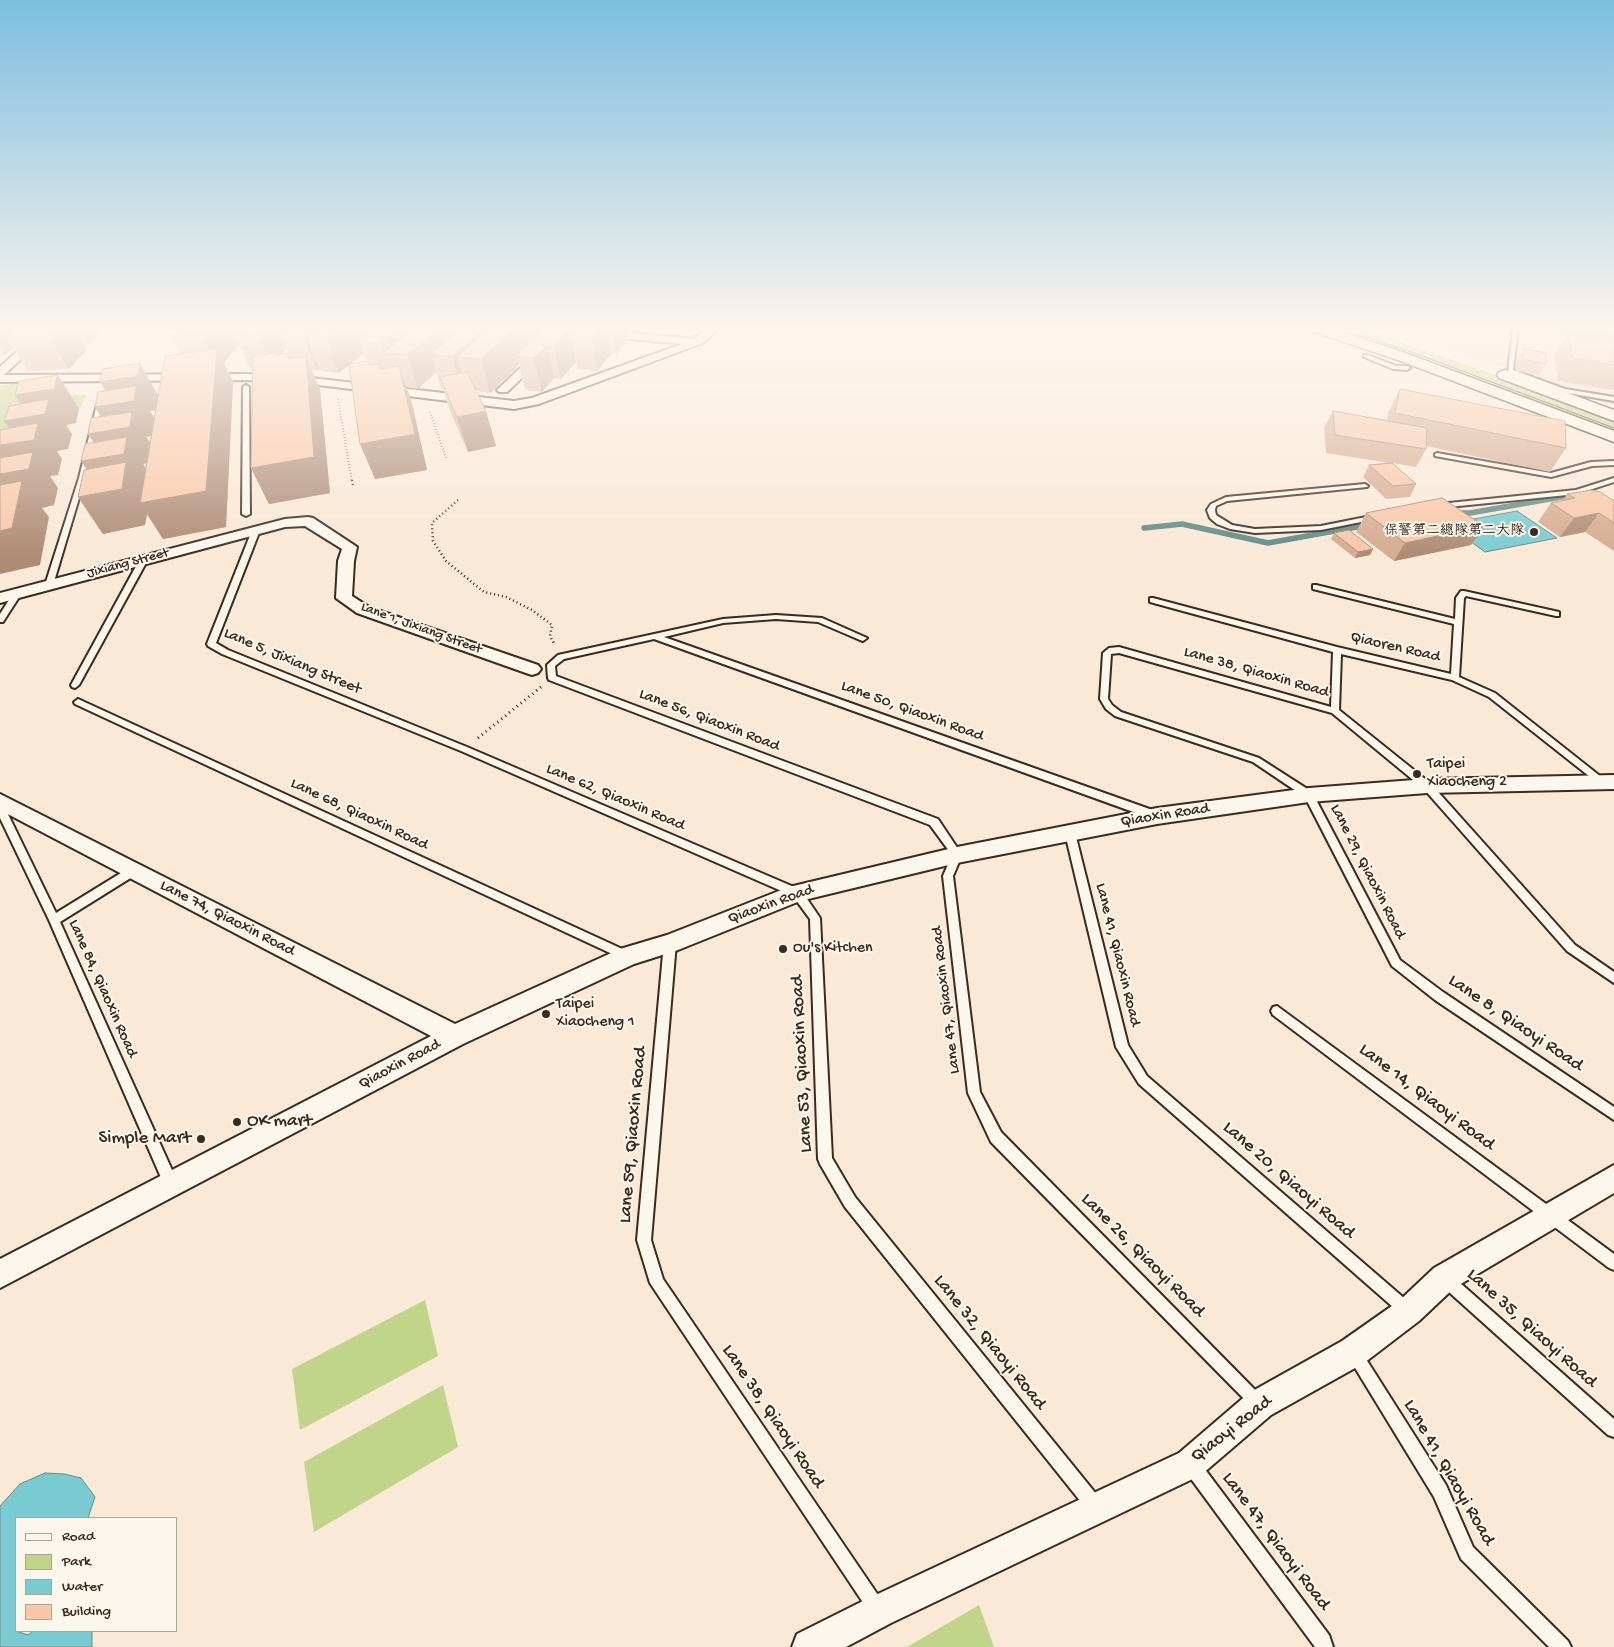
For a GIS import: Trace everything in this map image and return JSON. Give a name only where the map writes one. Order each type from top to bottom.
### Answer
[{"type":"street","points":[[1529,405],[1614,437]]},
{"type":"street","points":[[1584,405],[1614,416]]},
{"type":"street","name":"Lane 1, Jixiang Street","points":[[256,530],[284,523],[308,521],[350,547],[346,561],[344,598],[363,610],[532,669]]},
{"type":"street","name":"Jixiang Street","points":[[0,598],[256,530]]},
{"type":"street","name":"Qiaoxin Road","points":[[0,1274],[455,1036],[628,956],[670,944],[797,893],[957,855],[1157,816],[1309,795],[1427,786],[1608,782]]},
{"type":"street","name":"Lane 74, Qiaoxin Road","points":[[0,801],[455,1036]]},
{"type":"street","name":"Qiaoyi Road","points":[[810,1647],[878,1611],[1190,1464],[1260,1404],[1353,1352],[1409,1311],[1444,1278],[1614,1178]]},
{"type":"lane","points":[[246,405],[246,514]]},
{"type":"lane","points":[[49,586],[82,478],[99,408]]},
{"type":"lane","points":[[1437,455],[1551,475],[1591,464],[1614,463]]},
{"type":"lane","points":[[1435,507],[1577,492],[1614,480]]},
{"type":"lane","points":[[1365,486],[1226,499],[1213,505],[1211,510],[1213,516],[1230,527],[1255,531],[1321,528],[1388,515]]},
{"type":"lane","name":"Lane 5, Jixiang Street","points":[[256,530],[211,644],[225,652],[420,731]]},
{"type":"lane","points":[[75,685],[143,561]]},
{"type":"lane","points":[[1316,587],[1458,622]]},
{"type":"lane","points":[[1455,678],[1460,598],[1464,593],[1556,614]]},
{"type":"lane","points":[[0,620],[17,594]]},
{"type":"lane","name":"Qiaoren Road","points":[[1153,600],[1337,650],[1455,678],[1492,695],[1608,782]]},
{"type":"lane","points":[[552,678],[551,665],[561,657],[723,621],[776,617],[819,620],[863,638]]},
{"type":"lane","name":"Lane 50, Qiaoxin Road","points":[[656,636],[1157,816]]},
{"type":"lane","name":"Lane 38, Qiaoxin Road","points":[[1309,795],[1256,760],[1118,714],[1109,707],[1104,699],[1107,653],[1112,650],[1119,650],[1335,711],[1427,786],[1571,948],[1614,978]]},
{"type":"lane","points":[[1335,711],[1337,650]]},
{"type":"lane","name":"Lane 56, Qiaoxin Road","points":[[552,678],[934,822],[957,855]]},
{"type":"lane","name":"Lane 68, Qiaoxin Road","points":[[78,702],[628,956]]},
{"type":"lane","name":"Lane 62, Qiaoxin Road","points":[[420,731],[797,893]]},
{"type":"lane","name":"Lane 29, Qiaoxin Road","points":[[1309,795],[1396,963]]},
{"type":"lane","name":"Lane 84, Qiaoxin Road","points":[[0,808],[54,920],[171,1184]]},
{"type":"lane","name":"Lane 41, Qiaoxin Road","points":[[1070,833],[1122,1047],[1143,1080]]},
{"type":"lane","name":"Lane 47, Qiaoxin Road","points":[[957,855],[948,876],[974,1093],[996,1137]]},
{"type":"lane","points":[[54,920],[133,871]]},
{"type":"lane","name":"Lane 53, Qiaoxin Road","points":[[797,893],[815,918],[825,1159],[850,1202]]},
{"type":"lane","name":"Lane 59, Qiaoxin Road","points":[[644,1240],[670,944]]},
{"type":"lane","name":"Lane 8, Qiaoyi Road","points":[[1396,963],[1439,996],[1614,1114]]},
{"type":"lane","name":"Lane 14, Qiaoyi Road","points":[[1277,1011],[1614,1262]]},
{"type":"lane","name":"Lane 20, Qiaoyi Road","points":[[1143,1080],[1409,1311]]},
{"type":"lane","name":"Lane 26, Qiaoyi Road","points":[[996,1137],[1260,1404]]},
{"type":"lane","name":"Lane 32, Qiaoyi Road","points":[[850,1202],[1097,1508]]},
{"type":"lane","name":"Lane 38, Qiaoyi Road","points":[[644,1240],[657,1283],[878,1611]]},
{"type":"lane","name":"Lane 35, Qiaoyi Road","points":[[1444,1278],[1614,1429]]},
{"type":"lane","name":"Lane 41, Qiaoyi Road","points":[[1353,1352],[1440,1491],[1467,1553],[1562,1647]]},
{"type":"lane","name":"Lane 47, Qiaoyi Road","points":[[1190,1464],[1323,1641],[1324,1647]]},
{"type":"path","points":[[340,405],[352,484]]},
{"type":"path","points":[[428,407],[446,458]]},
{"type":"path","points":[[458,500],[432,523],[433,541],[446,561],[484,592],[506,597],[532,610],[552,625],[550,636],[561,657]]},
{"type":"path","points":[[464,749],[552,678]]},
{"type":"green space","points":[[0,405],[82,405],[80,408],[40,414],[0,448]]},
{"type":"green space","points":[[1535,405],[1574,405],[1614,420],[1614,434]]},
{"type":"green space","points":[[425,1300],[438,1356],[300,1430],[292,1369]]},
{"type":"green space","points":[[443,1385],[458,1447],[314,1532],[304,1462]]},
{"type":"green space","points":[[979,1605],[994,1647],[907,1647]]},
{"type":"water","points":[[1517,511],[1557,538],[1485,552],[1447,524]]},
{"type":"water","points":[[45,1473],[64,1474],[81,1478],[95,1497],[88,1517],[15,1517],[15,1632],[28,1635],[32,1632],[92,1632],[92,1647],[0,1647],[0,1506],[20,1484]]},
{"type":"building","points":[[47,405],[45,414],[4,421],[9,406]]},
{"type":"building","points":[[157,405],[213,405],[206,491],[140,503]]},
{"type":"building","points":[[252,405],[310,405],[314,457],[251,468]]},
{"type":"building","points":[[355,405],[408,405],[415,434],[360,444]]},
{"type":"building","points":[[452,405],[483,405],[486,411],[457,417]]},
{"type":"building","points":[[1397,405],[1482,405],[1565,421],[1566,448],[1395,413]]},
{"type":"building","points":[[1333,411],[1427,428],[1426,449],[1335,435]]},
{"type":"building","points":[[132,412],[130,427],[88,434],[91,418]]},
{"type":"building","points":[[38,423],[34,440],[0,445],[0,430]]},
{"type":"building","points":[[127,437],[124,454],[81,461],[85,444]]},
{"type":"building","points":[[33,452],[29,469],[0,474],[0,458]]},
{"type":"building","points":[[126,462],[122,489],[78,497],[84,470]]},
{"type":"building","points":[[1392,463],[1416,484],[1393,486],[1369,465]]},
{"type":"building","points":[[22,481],[12,528],[0,531],[0,485]]},
{"type":"building","points":[[1592,490],[1600,492],[1614,501],[1614,523],[1599,513],[1574,518],[1551,503],[1575,498],[1567,494]]},
{"type":"building","points":[[1442,498],[1484,526],[1405,543],[1366,513]]},
{"type":"building","points":[[1349,530],[1373,549],[1358,552],[1334,533]]},
{"type":"waterway","points":[[1454,513],[1470,513],[1567,496]]},
{"type":"waterway","points":[[1144,528],[1182,524],[1268,543],[1368,525]]},
{"type":"tram line","points":[[1552,405],[1614,428]]},
{"type":"place","name":"保警第二總隊第二大隊","points":[[1534,532]]},
{"type":"place","name":"Taipei Xiaocheng 2","points":[[1417,774]]},
{"type":"place","name":"Ou's Kitchen","points":[[783,949]]},
{"type":"place","name":"Taipei Xiaocheng 1","points":[[546,1014]]},
{"type":"place","name":"OK mart","points":[[237,1122]]},
{"type":"place","name":"Simple Mart","points":[[201,1139]]}]
